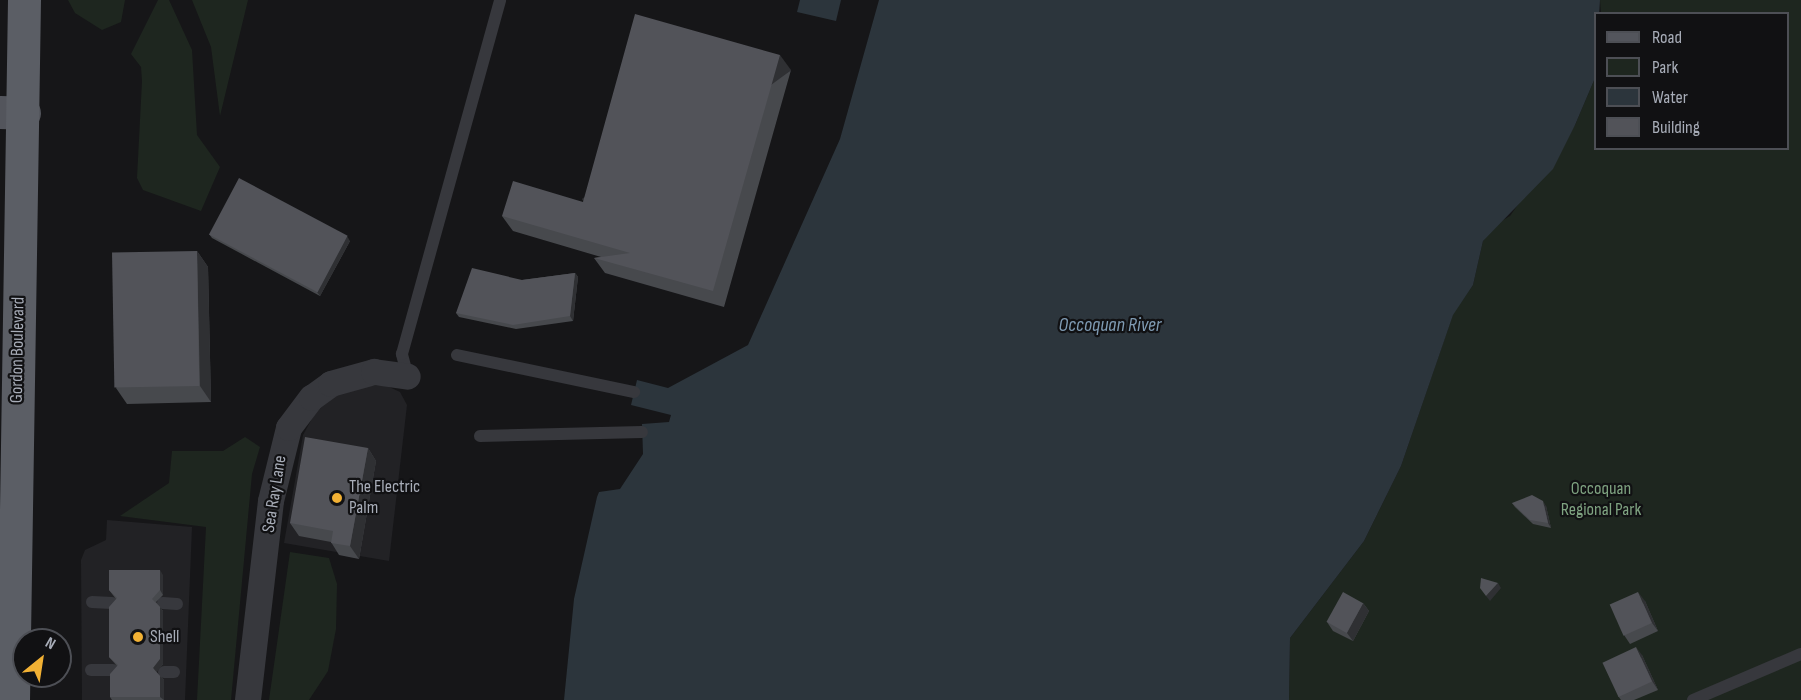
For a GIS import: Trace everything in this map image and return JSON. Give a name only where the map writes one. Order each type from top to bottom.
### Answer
[{"type":"highway","name":"Gordon Boulevard","points":[[14,700],[12,112],[24,0]]},
{"type":"street","name":"Sea Ray Lane","points":[[248,700],[272,501],[290,428],[312,398],[332,384],[374,372],[408,376]]},
{"type":"lane","points":[[408,376],[402,354],[500,0]]},
{"type":"lane","points":[[457,355],[634,392]]},
{"type":"lane","points":[[480,436],[642,432]]},
{"type":"lane","points":[[92,602],[112,603]]},
{"type":"lane","points":[[163,603],[177,604]]},
{"type":"lane","points":[[1693,700],[1801,654]]},
{"type":"lane","points":[[91,670],[113,670]]},
{"type":"shaded area","points":[[385,385],[400,392],[407,405],[389,561],[284,543],[303,435],[320,404],[345,387]]},
{"type":"shaded area","points":[[107,520],[192,527],[185,700],[82,700],[81,560],[85,550],[106,540]]},
{"type":"green space","points":[[68,0],[125,0],[121,22],[102,30],[75,13]]},
{"type":"green space","points":[[158,0],[169,0],[192,50],[197,135],[220,167],[201,211],[143,190],[137,178],[142,81],[141,67],[131,54]]},
{"type":"green space","points":[[192,0],[248,0],[220,116],[211,47]]},
{"type":"green space","name":"Occoquan Regional Park","points":[[1600,0],[1801,0],[1801,700],[1289,700],[1290,638],[1364,541],[1401,466],[1453,314],[1473,285],[1483,241],[1493,226],[1510,216],[1575,125],[1594,80],[1594,150],[1789,150],[1789,12],[1601,12]]},
{"type":"green space","points":[[245,437],[260,447],[252,474],[231,700],[197,700],[206,527],[120,516],[169,483],[172,451],[223,451]]},
{"type":"green space","points":[[290,552],[329,558],[337,584],[336,629],[328,671],[309,700],[269,700]]},
{"type":"water","points":[[800,0],[841,0],[836,21],[797,12]]},
{"type":"water","name":"Occoquan River","points":[[879,0],[1600,0],[1599,12],[1594,12],[1594,80],[1575,125],[1553,169],[1483,241],[1473,285],[1453,315],[1401,466],[1364,541],[1290,638],[1289,700],[564,700],[574,599],[597,497],[599,492],[620,489],[643,454],[642,424],[669,422],[671,415],[631,405],[637,380],[668,388],[748,345],[840,139]]},
{"type":"building","points":[[635,14],[780,55],[713,291],[594,258],[630,253],[502,216],[513,181],[583,202]]},
{"type":"building","points":[[239,178],[348,236],[318,292],[209,235]]},
{"type":"building","points":[[197,251],[199,386],[114,387],[112,252]]},
{"type":"building","points":[[472,268],[522,280],[575,273],[570,316],[513,325],[456,313]]},
{"type":"building","name":"The Electric Palm","points":[[305,437],[368,448],[350,546],[331,543],[333,531],[290,523]]},
{"type":"building","points":[[1532,495],[1543,501],[1548,523],[1530,520],[1512,503]]},
{"type":"building","name":"Shell","points":[[109,570],[160,570],[160,590],[152,599],[160,607],[160,659],[153,668],[160,676],[160,697],[110,697],[110,674],[118,665],[109,657],[109,607],[117,598],[109,590]]},
{"type":"building","points":[[1481,578],[1498,583],[1486,596],[1480,588]]},
{"type":"building","points":[[1343,592],[1363,603],[1347,633],[1327,622]]},
{"type":"building","points":[[1638,592],[1652,623],[1624,636],[1610,605]]},
{"type":"building","points":[[1636,647],[1652,681],[1619,697],[1602,663]]},
{"type":"place","name":"The Electric Palm","points":[[337,498]]},
{"type":"place","name":"Shell","points":[[138,637]]}]
